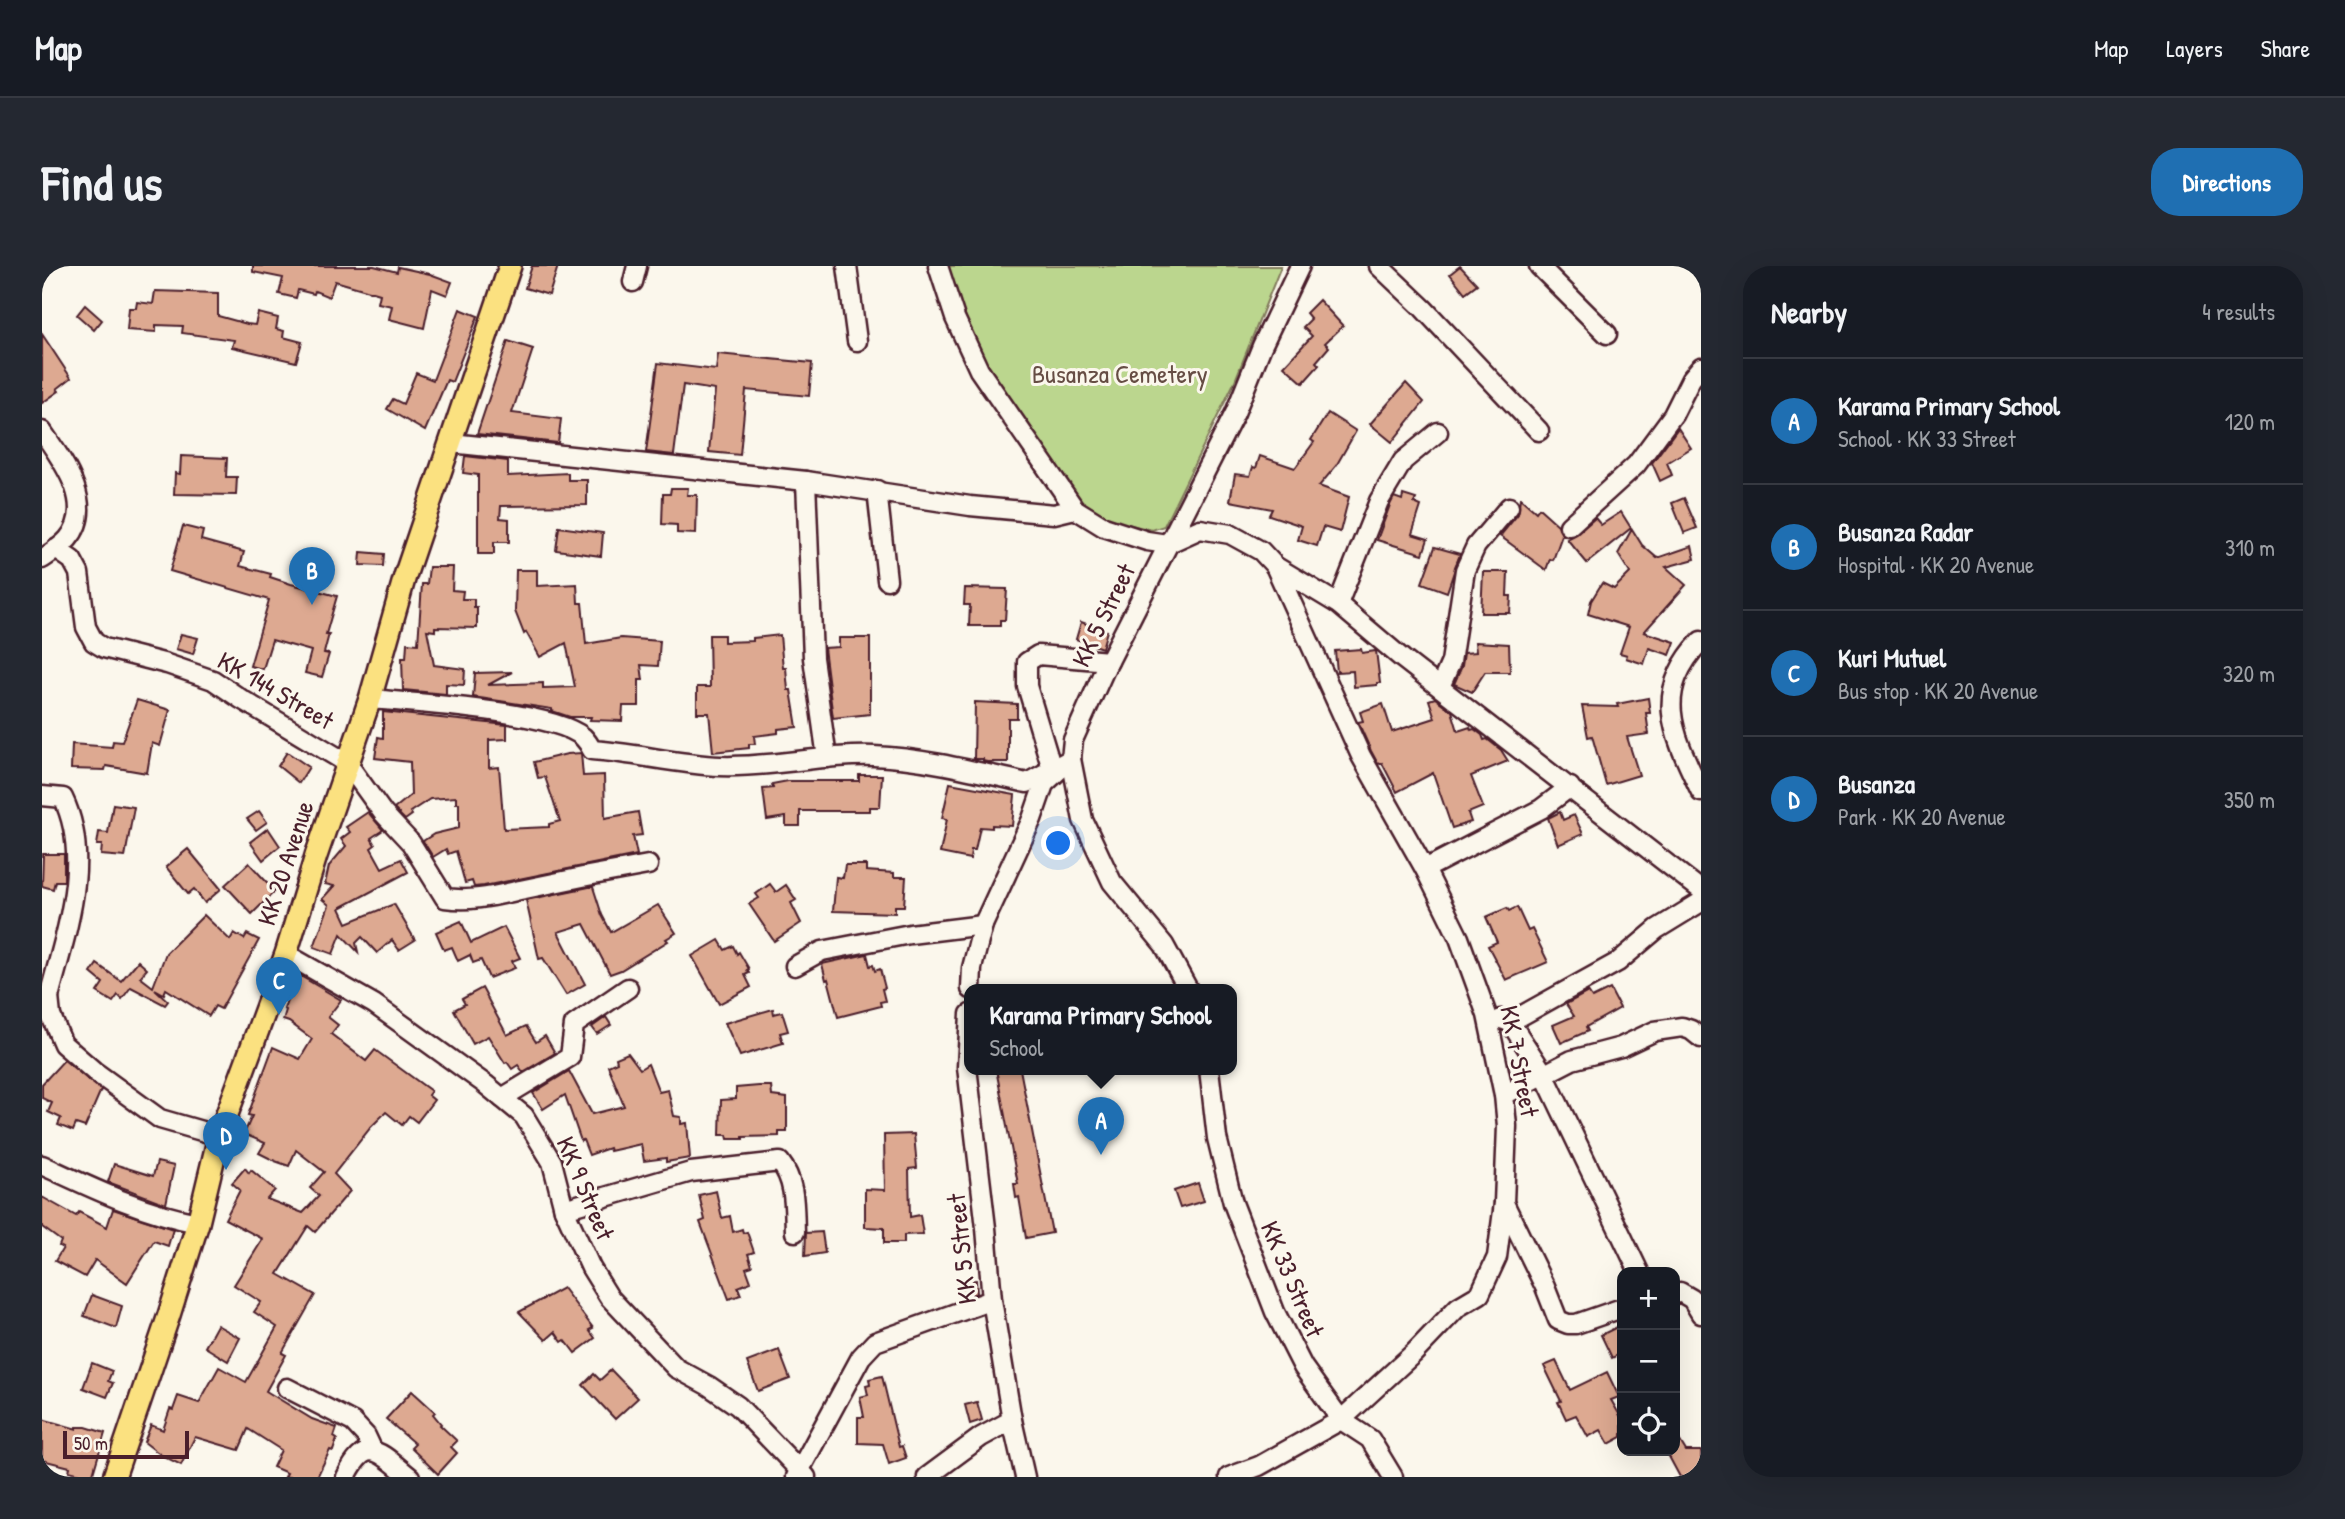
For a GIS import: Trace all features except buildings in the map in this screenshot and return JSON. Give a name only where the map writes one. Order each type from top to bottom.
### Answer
[{"type":"main road","name":"KK 20 Avenue","points":[[114,1477],[198,1223],[219,1136],[286,954],[370,699],[405,576],[510,266]]},
{"type":"street","points":[[847,266],[857,341]]},
{"type":"street","points":[[938,266],[956,318],[979,370],[1074,509],[1104,527],[1147,541],[1167,544]]},
{"type":"street","name":"KK 5 Street","points":[[1071,759],[1073,740],[1109,661],[1236,412],[1262,346],[1300,266]]},
{"type":"street","points":[[1379,266],[1423,308],[1539,431]]},
{"type":"street","points":[[1539,266],[1607,334]]},
{"type":"street","points":[[1569,526],[1636,465],[1673,415],[1690,379],[1701,367]]},
{"type":"street","points":[[42,431],[63,462],[75,487],[80,509],[68,539],[49,554]]},
{"type":"street","points":[[1338,604],[1379,501],[1403,461],[1438,432]]},
{"type":"street","points":[[451,443],[806,481],[970,506],[1054,513],[1074,509]]},
{"type":"street","points":[[806,481],[813,658],[827,758]]},
{"type":"street","points":[[877,490],[887,580]]},
{"type":"street","points":[[1440,687],[1451,662],[1465,570],[1476,547],[1509,507]]},
{"type":"street","name":"KK 7 Street","points":[[1167,544],[1200,529],[1230,534],[1261,551],[1275,566],[1338,604],[1403,659],[1701,890]]},
{"type":"street","name":"KK 144 Street","points":[[49,554],[76,565],[88,635],[97,645],[213,680],[347,763]]},
{"type":"street","name":"KK 7 Street","points":[[1229,1477],[1259,1466],[1341,1420],[1414,1353],[1458,1307],[1480,1294],[1497,1257],[1504,1203],[1507,1126],[1504,1095],[1487,1015],[1459,938],[1425,869],[1361,756],[1275,566]]},
{"type":"street","points":[[1701,641],[1675,676],[1671,714],[1682,751],[1701,792]]},
{"type":"street","points":[[1052,769],[1027,686],[1027,662],[1038,655],[1109,661]]},
{"type":"street","points":[[370,699],[485,710],[551,723],[571,730],[583,738],[592,750],[718,766],[762,766],[827,758],[875,756],[962,768],[1027,783],[1071,759]]},
{"type":"street","points":[[971,984],[972,968],[983,925],[1032,818],[1044,784],[1071,759]]},
{"type":"street","points":[[1071,759],[1083,820],[1112,882],[1164,945],[1185,984]]},
{"type":"street","points":[[347,763],[383,813],[411,843],[445,898],[464,901],[489,899],[525,889],[648,865]]},
{"type":"street","points":[[1425,869],[1541,809],[1570,787]]},
{"type":"street","points":[[42,796],[63,798],[70,813],[77,847],[68,925],[45,997],[63,1044],[93,1071],[160,1119],[219,1136]]},
{"type":"street","points":[[1510,1022],[1618,962],[1657,929],[1701,902]]},
{"type":"street","points":[[795,967],[831,948],[983,925]]},
{"type":"street","name":"KK 9 Street","points":[[286,954],[374,1004],[524,1116],[552,1162],[564,1209],[591,1268],[609,1297],[676,1368],[738,1406],[801,1475]]},
{"type":"street","points":[[502,1098],[570,1057],[574,1024],[628,988]]},
{"type":"street","points":[[1487,1015],[1510,1022],[1544,1074],[1637,1267]]},
{"type":"street","points":[[1504,1095],[1572,1060],[1621,1047],[1655,1031],[1682,1027],[1701,1038]]},
{"type":"street","name":"KK 5 Street","points":[[968,1075],[992,1300],[1025,1477]]},
{"type":"street","name":"KK 33 Street","points":[[1210,1075],[1217,1138],[1233,1203],[1275,1312],[1303,1367],[1341,1420],[1370,1439],[1393,1477]]},
{"type":"street","points":[[564,1209],[691,1172],[780,1162],[793,1187],[795,1232]]},
{"type":"street","points":[[42,1165],[104,1194],[170,1218],[198,1223]]},
{"type":"street","points":[[1504,1203],[1558,1320],[1568,1325],[1576,1324],[1617,1310]]},
{"type":"street","points":[[1680,1292],[1692,1299],[1701,1314]]},
{"type":"street","points":[[801,1475],[861,1357],[875,1342],[992,1300]]},
{"type":"street","points":[[287,1388],[354,1422],[366,1436],[373,1451]]},
{"type":"street","points":[[927,1477],[981,1437],[1013,1420]]},
{"type":"street","points":[[346,1477],[355,1458],[373,1451],[380,1453],[410,1477]]},
{"type":"green space","name":"Busanza Cemetery","points":[[947,266],[1281,266],[1234,383],[1164,526],[1152,530],[1098,517],[1075,496],[982,361]]},
{"type":"place","name":"Busanza Radar","points":[[312,605]]},
{"type":"place","name":"Kuri Mutuel","points":[[279,1015]]},
{"type":"place","name":"Karama Primary School","points":[[1101,1155]]},
{"type":"place","name":"Busanza","points":[[226,1170]]}]
